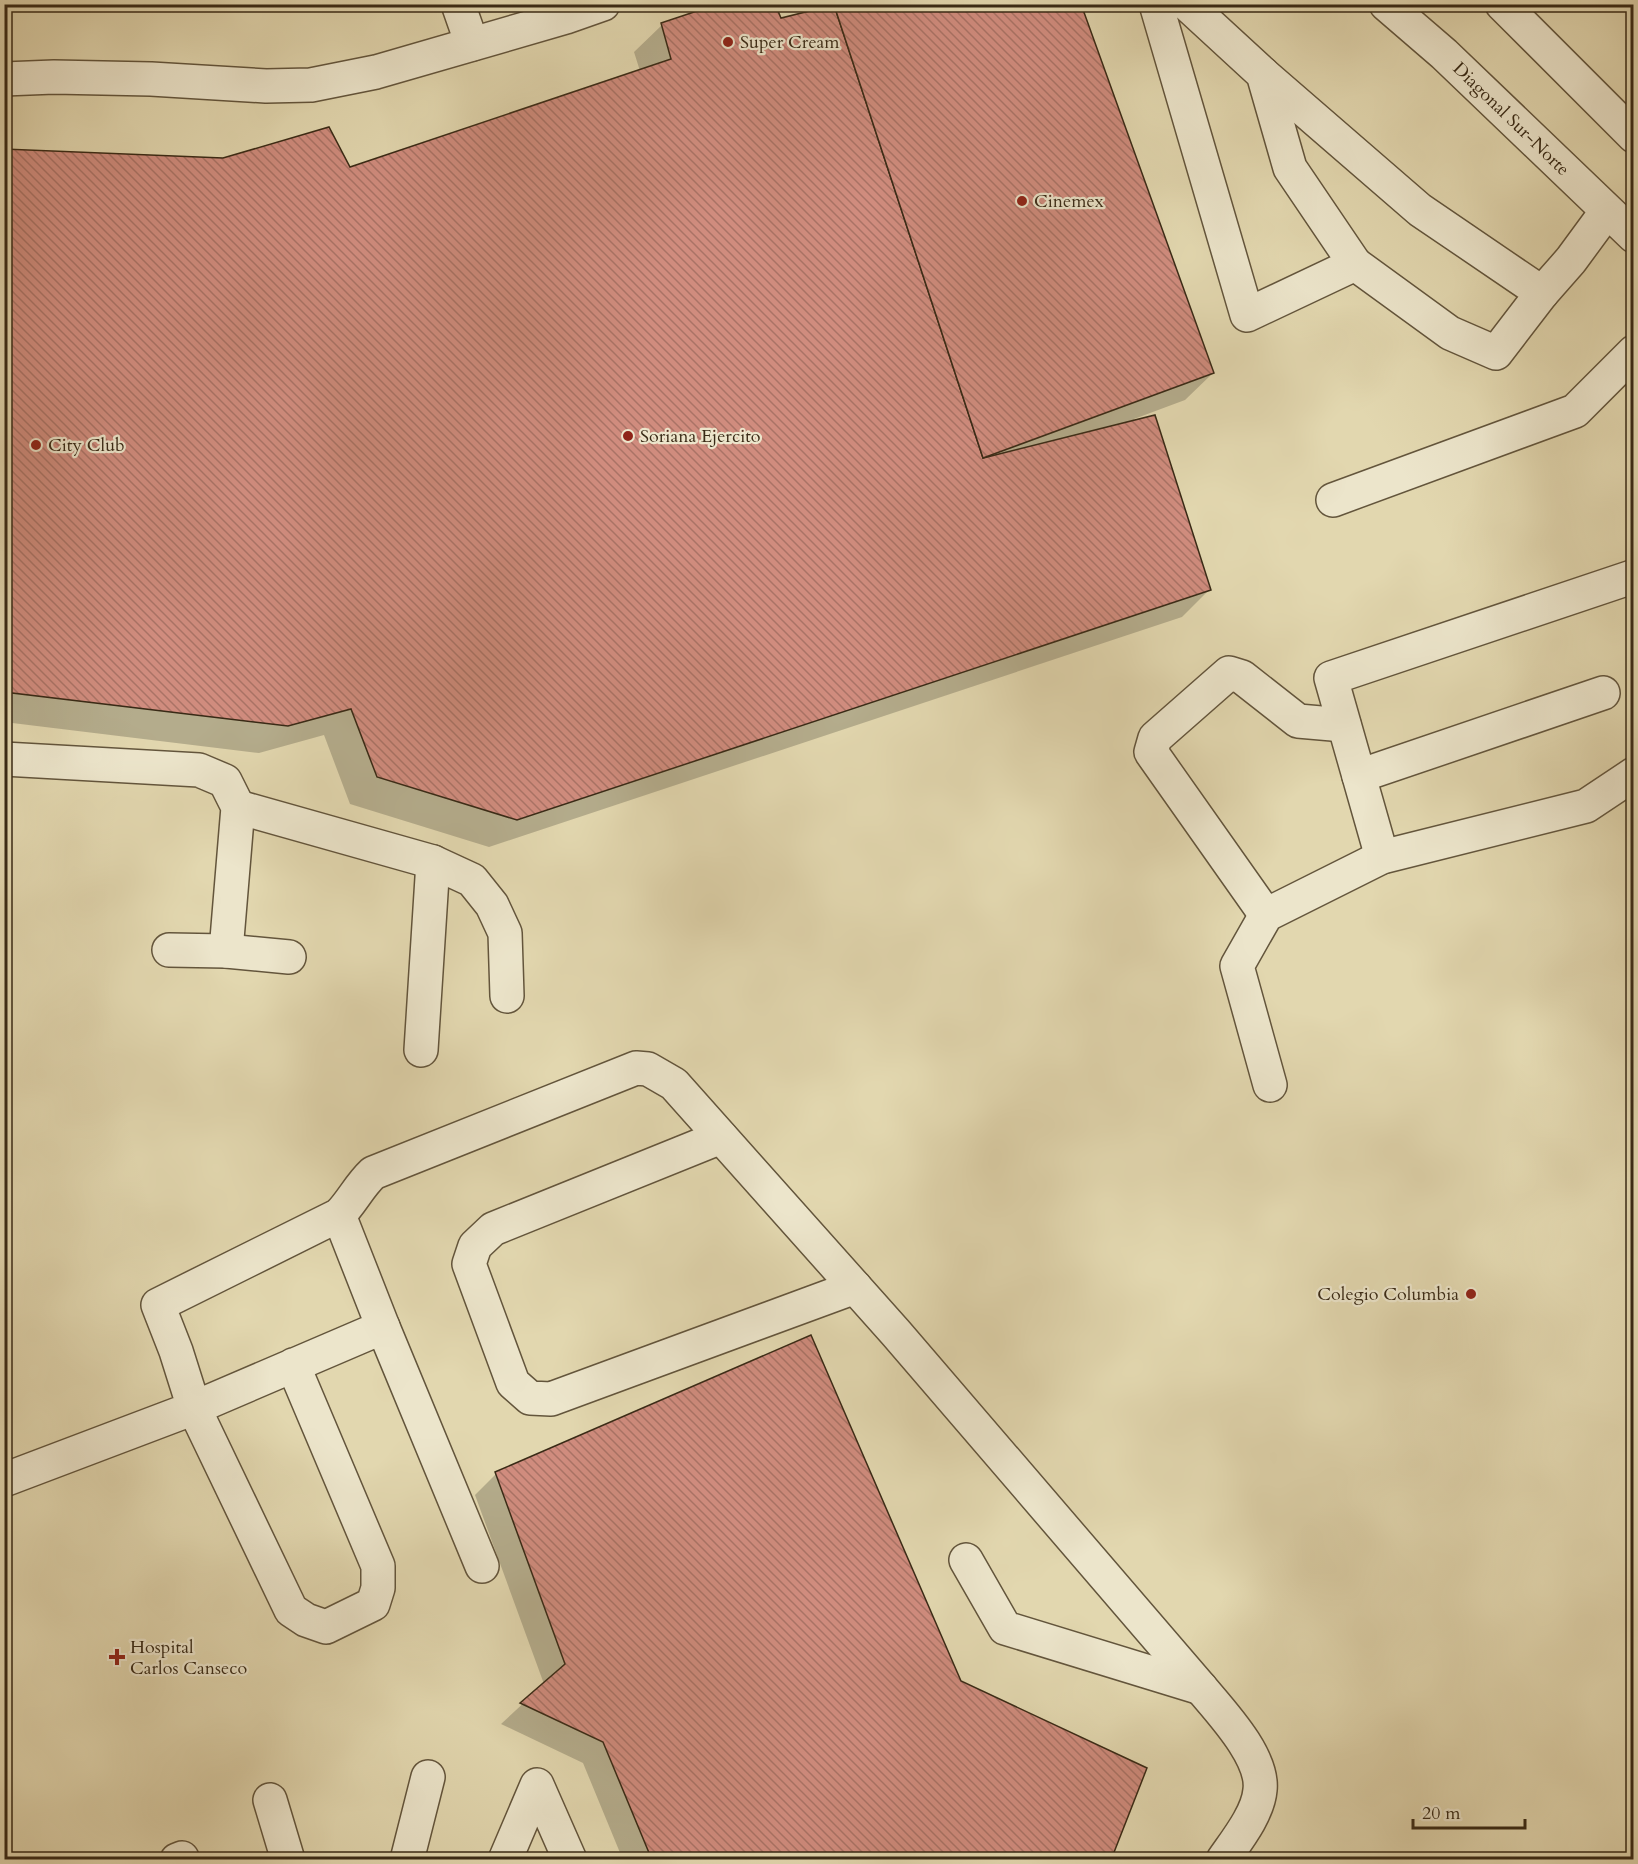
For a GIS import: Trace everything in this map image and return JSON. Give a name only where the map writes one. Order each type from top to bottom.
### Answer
[{"type":"street","points":[[458,4],[472,44]]},
{"type":"street","points":[[4,79],[151,78],[266,86],[311,86],[376,72],[566,17],[603,4]]},
{"type":"street","points":[[1156,4],[1247,315],[1355,264]]},
{"type":"street","points":[[1187,4],[1263,74],[1420,210],[1542,293]]},
{"type":"street","name":"Diagonal Sur-Norte","points":[[1386,4],[1444,54],[1634,236]]},
{"type":"street","points":[[1503,4],[1634,136]]},
{"type":"street","points":[[1263,74],[1290,168],[1355,264],[1450,333],[1496,353],[1542,293],[1571,260],[1607,211]]},
{"type":"street","points":[[1333,500],[1575,411],[1634,352]]},
{"type":"street","points":[[1382,857],[1330,678],[1632,577]]},
{"type":"street","points":[[1266,915],[1151,752],[1155,738],[1229,673],[1242,676],[1298,722],[1344,725]]},
{"type":"street","points":[[1359,776],[1603,693]]},
{"type":"street","points":[[4,759],[199,770],[225,781],[238,807],[226,951]]},
{"type":"street","points":[[1270,1085],[1237,966],[1266,915],[1382,857],[1586,806],[1634,774]]},
{"type":"street","points":[[238,807],[434,862],[472,880],[492,905],[505,933],[507,996]]},
{"type":"street","points":[[421,1050],[434,862]]},
{"type":"street","points":[[169,950],[226,951],[289,957]]},
{"type":"street","points":[[293,1365],[378,1566],[378,1588],[373,1604],[326,1627],[306,1620],[291,1610],[194,1408],[176,1351],[158,1305],[339,1215],[352,1203],[360,1185],[373,1173],[636,1068],[648,1069],[674,1084],[855,1287],[1201,1688],[1248,1747],[1257,1769],[1260,1790],[1252,1814],[1223,1860]]},
{"type":"street","points":[[721,1137],[493,1229],[475,1246],[469,1264],[513,1383],[530,1398],[551,1399],[855,1287]]},
{"type":"street","points":[[339,1215],[482,1566]]},
{"type":"street","points":[[4,1480],[194,1408],[383,1327]]},
{"type":"street","points":[[966,1560],[1005,1628],[1201,1688]]},
{"type":"street","points":[[407,1860],[428,1777]]},
{"type":"street","points":[[505,1860],[537,1785],[570,1860]]},
{"type":"street","points":[[270,1800],[288,1860]]},
{"type":"building","points":[[718,4],[775,4],[781,18],[834,5],[983,458],[1155,415],[1211,590],[517,820],[377,777],[351,709],[288,726],[4,692],[4,149],[223,158],[329,127],[350,167],[671,59],[661,23]]},
{"type":"building","points":[[1081,4],[1214,373],[983,458],[834,5]]},
{"type":"building","points":[[811,1335],[961,1681],[1147,1768],[1111,1860],[894,1860],[888,1857],[883,1860],[652,1860],[603,1742],[520,1703],[565,1664],[495,1472]]},
{"type":"place","name":"Super Cream","points":[[728,42]]},
{"type":"place","name":"Cinemex","points":[[1022,201]]},
{"type":"place","name":"Soriana Ejercito","points":[[628,436]]},
{"type":"place","name":"City Club","points":[[36,445]]},
{"type":"place","name":"Colegio Columbia","points":[[1471,1294]]},
{"type":"place","name":"Hospital Carlos Canseco","points":[[117,1657]]}]
